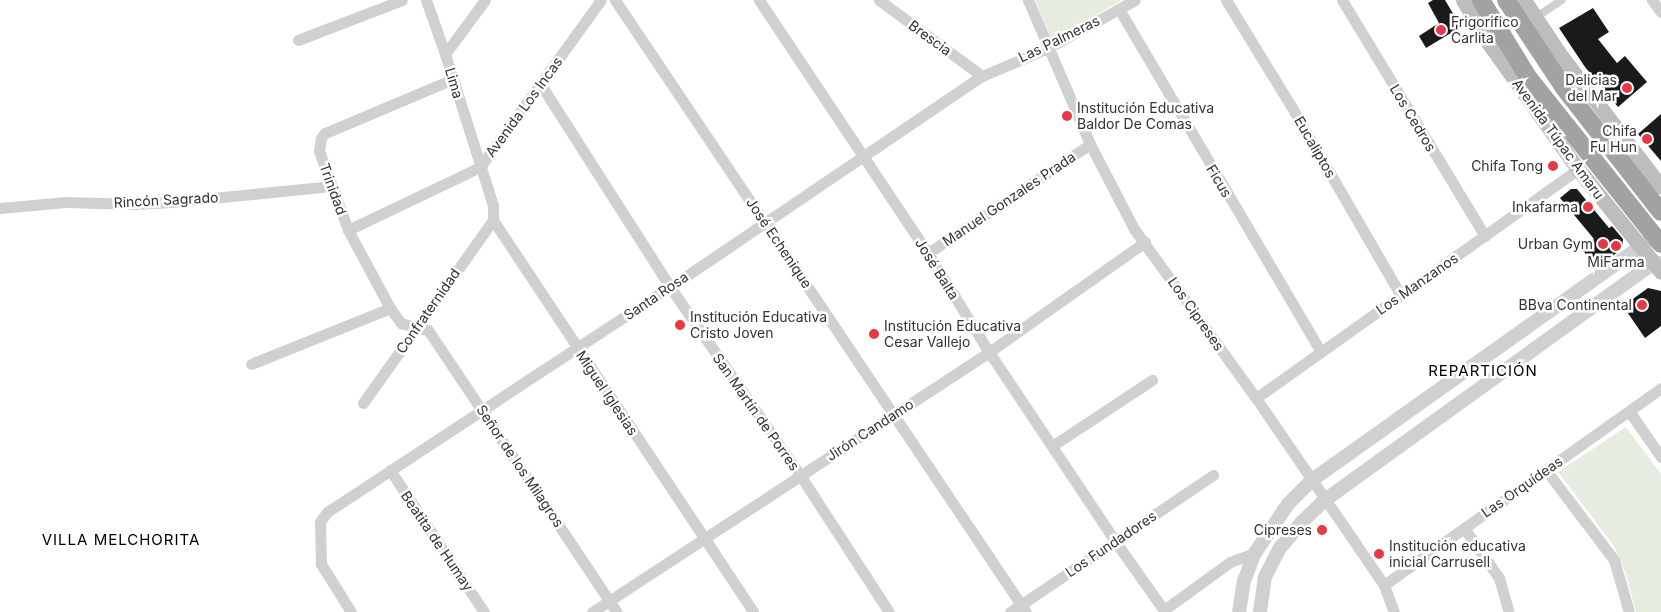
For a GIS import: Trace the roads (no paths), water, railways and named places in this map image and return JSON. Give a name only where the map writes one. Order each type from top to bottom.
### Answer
[{"type":"highway","name":"Avenida Túpac Amaru","points":[[1481,0],[1528,77],[1660,241]]},
{"type":"highway","points":[[1506,0],[1564,88],[1661,212]]},
{"type":"main road","name":"Avenida Túpac Amaru","points":[[1463,0],[1499,57],[1578,169],[1640,246],[1659,266]]},
{"type":"main road","points":[[1524,0],[1535,18],[1661,187]]},
{"type":"street","points":[[298,40],[402,0]]},
{"type":"street","name":"Lima","points":[[426,0],[480,167]]},
{"type":"street","points":[[445,54],[485,0]]},
{"type":"street","name":"Avenida Los Incas","points":[[348,230],[480,167],[601,0]]},
{"type":"street","name":"José Echenique","points":[[615,0],[1023,608]]},
{"type":"street","name":"José Balta","points":[[760,0],[928,253],[989,352],[1164,611]]},
{"type":"street","name":"Brescia","points":[[879,0],[982,76]]},
{"type":"street","name":"Los Cipreses","points":[[1028,0],[1090,144],[1134,229],[1256,398],[1384,586],[1394,612]]},
{"type":"street","name":"Las Palmeras","points":[[982,76],[1048,48],[1135,0]]},
{"type":"street","name":"Eucaliptos","points":[[1226,0],[1291,106],[1401,296]]},
{"type":"street","name":"Los Cedros","points":[[1342,0],[1485,236]]},
{"type":"street","points":[[1535,18],[1562,0]]},
{"type":"street","points":[[1652,0],[1661,12]]},
{"type":"street","name":"Ficus","points":[[1119,9],[1321,352]]},
{"type":"street","name":"Santa Rosa","points":[[351,612],[321,564],[320,522],[327,512],[670,287],[982,76]]},
{"type":"street","name":"Trinidad","points":[[418,326],[409,327],[401,323],[390,308],[348,230],[319,151],[321,138],[325,133],[453,79]]},
{"type":"street","name":"San Martín de Porres","points":[[541,85],[670,287],[800,475],[889,612]]},
{"type":"street","name":"Manuel Gonzales Prada","points":[[928,253],[1090,144]]},
{"type":"street","name":"Miguel Iglesias","points":[[480,167],[493,206],[493,220],[753,612]]},
{"type":"street","name":"Los Manzanos","points":[[1256,398],[1578,169]]},
{"type":"street","name":"Rincón Sagrado","points":[[0,208],[66,202],[136,204],[172,202],[186,199],[331,186]]},
{"type":"street","name":"Confraternidad","points":[[363,403],[493,220]]},
{"type":"street","points":[[1659,266],[1325,500],[1280,548],[1265,577],[1258,612],[1248,604],[1240,607],[1244,581],[1255,553],[1288,504],[1312,480],[1640,246],[1660,241]]},
{"type":"street","name":"Jirón Candamo","points":[[592,612],[989,352],[1145,242]]},
{"type":"street","points":[[251,364],[390,308]]},
{"type":"street","name":"Señor de los Milagros","points":[[418,326],[428,330],[617,612]]},
{"type":"street","points":[[1052,446],[1152,380]]},
{"type":"street","name":"Las Orquídeas","points":[[1384,586],[1661,388]]},
{"type":"street","points":[[1629,412],[1661,456]]},
{"type":"street","name":"Beatita de Humay","points":[[390,470],[484,612]]},
{"type":"street","points":[[1546,470],[1614,560],[1628,612]]},
{"type":"street","name":"Los Fundadores","points":[[1010,612],[1023,608],[1115,541],[1213,475]]},
{"type":"street","points":[[1464,528],[1499,578],[1509,612]]},
{"type":"street","points":[[1164,611],[1230,562],[1255,553]]},
{"type":"place","name":"Frigorifico Carlita","points":[[1441,30]]},
{"type":"place","name":"Delicias del Mar","points":[[1627,88]]},
{"type":"place","name":"Institución Educativa Baldor De Comas","points":[[1067,116]]},
{"type":"place","name":"Chifa Fu Hun","points":[[1647,139]]},
{"type":"place","name":"Chifa Tong","points":[[1553,166]]},
{"type":"place","name":"Inkafarma","points":[[1588,207]]},
{"type":"place","name":"Urban Gym","points":[[1603,244]]},
{"type":"place","name":"MiFarma","points":[[1616,246]]},
{"type":"place","name":"BBva Continental","points":[[1642,305]]},
{"type":"place","name":"Institución Educativa Cristo Joven","points":[[680,325]]},
{"type":"place","name":"Institución Educativa Cesar Vallejo","points":[[874,334]]},
{"type":"place","name":"Cipreses","points":[[1322,530]]},
{"type":"place","name":"Institución educativa inicial Carrusell","points":[[1379,554]]},
{"type":"district","name":"REPARTICIÓN","points":[[1483,371]]},
{"type":"district","name":"VILLA MELCHORITA","points":[[121,540]]}]
